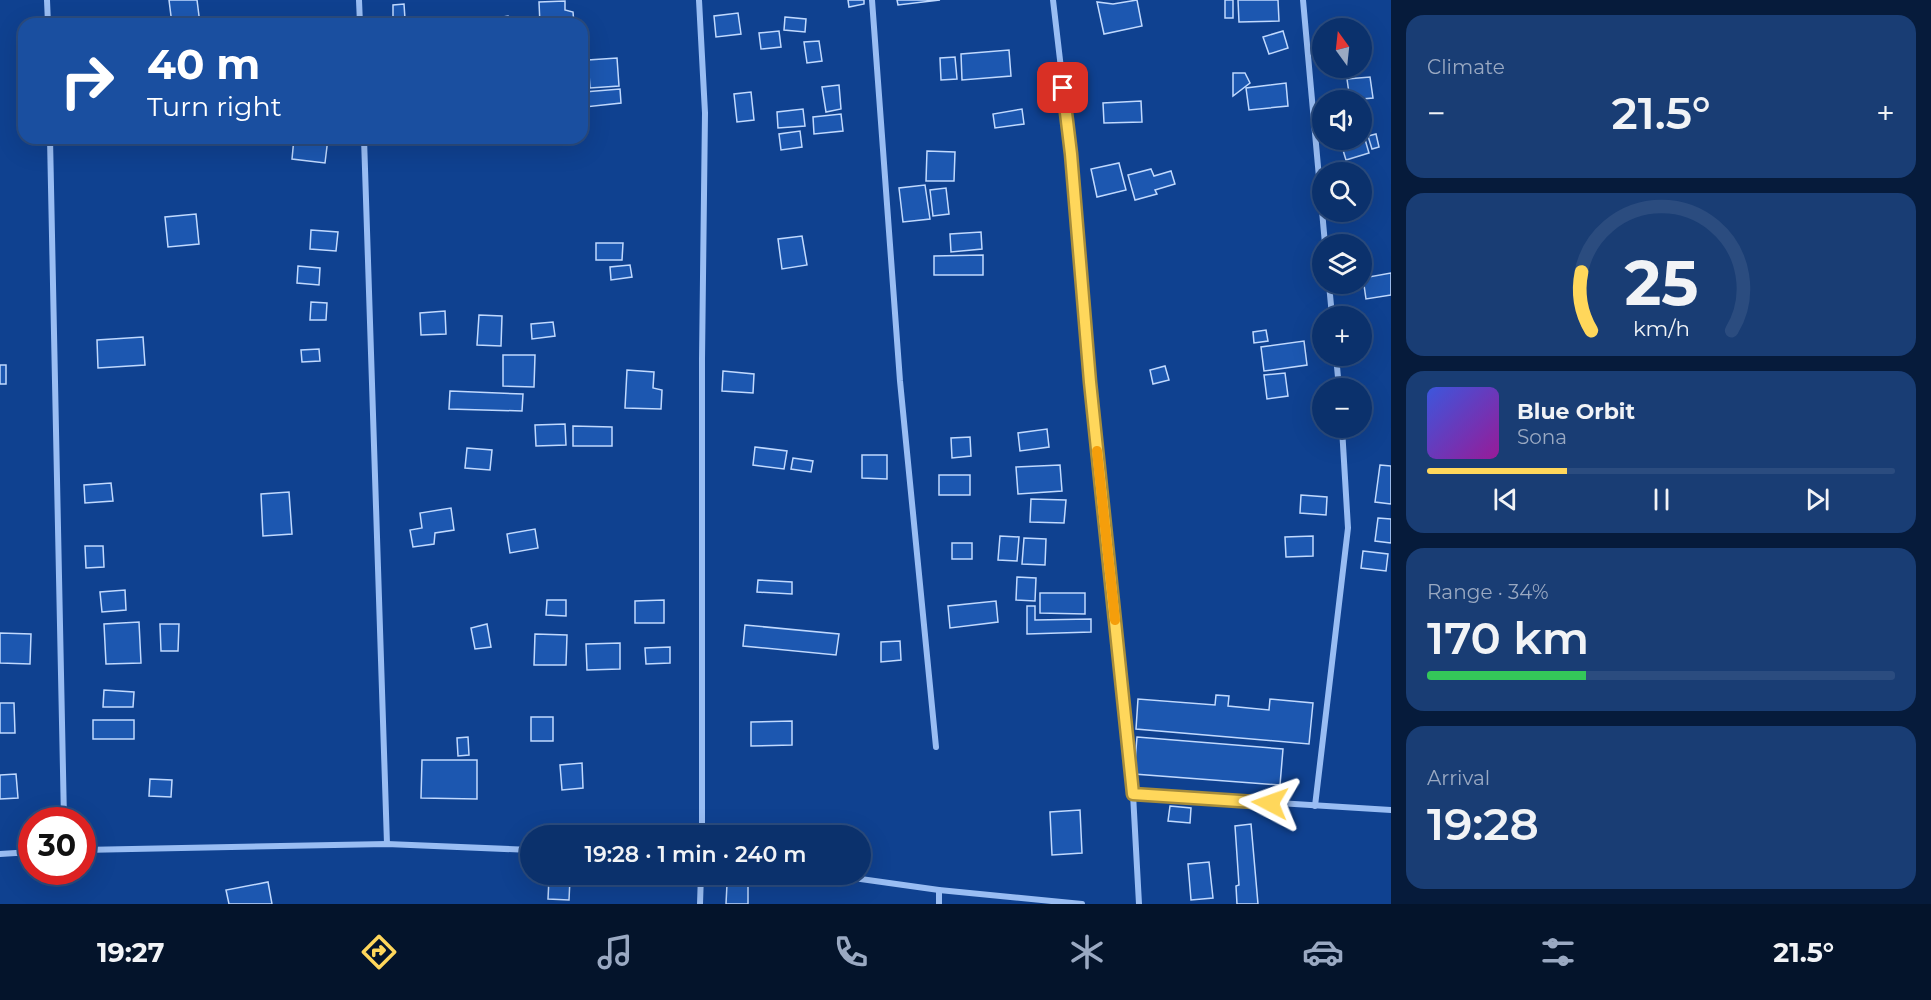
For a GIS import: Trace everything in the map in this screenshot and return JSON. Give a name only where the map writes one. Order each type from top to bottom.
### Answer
[{"type":"street","points":[[47,0],[48,18]]},
{"type":"street","points":[[359,0],[360,18]]},
{"type":"street","points":[[699,0],[705,113],[702,359],[702,825]]},
{"type":"street","points":[[872,0],[900,381],[936,747]]},
{"type":"street","points":[[1053,0],[1071,154],[1090,382],[1133,794],[1139,904]]},
{"type":"street","points":[[1303,0],[1324,234]]},
{"type":"street","points":[[50,144],[64,807]]},
{"type":"street","points":[[364,144],[387,844]]},
{"type":"street","points":[[1316,806],[1348,528],[1343,438]]},
{"type":"street","points":[[1133,794],[1391,810]]},
{"type":"street","points":[[96,850],[387,844],[520,850]]},
{"type":"street","points":[[0,854],[18,853]]},
{"type":"street","points":[[871,880],[939,890],[1082,904]]},
{"type":"street","points":[[700,904],[701,885]]},
{"type":"street","points":[[939,890],[939,904]]},
{"type":"building","points":[[169,0],[197,0],[199,18],[171,18]]},
{"type":"building","points":[[848,0],[864,0],[864,4],[849,7]]},
{"type":"building","points":[[897,0],[940,0],[898,5]]},
{"type":"building","points":[[1137,0],[1142,26],[1104,34],[1097,2],[1113,4]]},
{"type":"building","points":[[1225,0],[1233,0],[1233,18],[1225,18]]},
{"type":"building","points":[[1238,0],[1278,0],[1279,21],[1239,22]]},
{"type":"building","points":[[565,1],[565,10],[573,12],[574,18],[540,18],[539,2]]},
{"type":"building","points":[[404,4],[405,18],[393,18],[393,5]]},
{"type":"building","points":[[738,13],[741,34],[716,37],[714,16]]},
{"type":"building","points":[[785,17],[806,19],[805,32],[784,30]]},
{"type":"building","points":[[779,31],[781,47],[761,49],[759,33]]},
{"type":"building","points":[[1283,31],[1288,48],[1269,54],[1263,37]]},
{"type":"building","points":[[819,41],[822,61],[807,63],[804,42]]},
{"type":"building","points":[[1009,50],[1011,76],[962,80],[961,54]]},
{"type":"building","points":[[955,57],[957,79],[941,80],[940,58]]},
{"type":"building","points":[[617,58],[619,86],[590,88],[588,60]]},
{"type":"building","points":[[1233,73],[1245,73],[1250,83],[1233,96]]},
{"type":"building","points":[[1370,78],[1372,90],[1349,90],[1347,79]]},
{"type":"building","points":[[1286,83],[1288,106],[1249,110],[1246,88]]},
{"type":"building","points":[[839,85],[841,109],[826,112],[822,87]]},
{"type":"building","points":[[620,89],[621,103],[588,107],[588,92]]},
{"type":"building","points":[[751,92],[754,120],[737,122],[734,94]]},
{"type":"building","points":[[1141,101],[1142,122],[1104,123],[1103,103]]},
{"type":"building","points":[[803,109],[805,126],[778,128],[777,112]]},
{"type":"building","points":[[1022,109],[1024,124],[995,128],[993,114]]},
{"type":"building","points":[[841,114],[843,131],[814,134],[813,117]]},
{"type":"building","points":[[800,131],[802,147],[781,150],[779,134]]},
{"type":"building","points":[[1376,134],[1379,147],[1372,149],[1372,135]]},
{"type":"building","points":[[293,144],[327,144],[325,163],[292,159]]},
{"type":"building","points":[[1343,150],[1368,150],[1369,153],[1346,160]]},
{"type":"building","points":[[927,151],[955,152],[954,181],[926,181]]},
{"type":"building","points":[[1119,163],[1126,190],[1097,197],[1091,169]]},
{"type":"building","points":[[1151,169],[1154,176],[1171,171],[1175,184],[1155,190],[1157,194],[1135,200],[1128,175]]},
{"type":"building","points":[[925,185],[930,219],[903,222],[899,188]]},
{"type":"building","points":[[946,188],[949,214],[933,216],[930,190]]},
{"type":"building","points":[[196,214],[199,244],[168,247],[165,217]]},
{"type":"building","points":[[311,230],[338,232],[336,251],[310,249]]},
{"type":"building","points":[[981,232],[982,249],[951,252],[950,234]]},
{"type":"building","points":[[802,236],[807,265],[782,269],[778,239]]},
{"type":"building","points":[[596,243],[623,243],[622,260],[596,260]]},
{"type":"building","points":[[983,255],[983,275],[934,275],[934,256]]},
{"type":"building","points":[[630,265],[632,277],[611,280],[610,267]]},
{"type":"building","points":[[298,266],[320,268],[319,285],[297,283]]},
{"type":"building","points":[[1391,273],[1391,295],[1366,299],[1365,294],[1372,294],[1372,276]]},
{"type":"building","points":[[311,302],[327,303],[326,320],[310,320]]},
{"type":"building","points":[[445,311],[446,334],[421,335],[420,313]]},
{"type":"building","points":[[479,315],[502,316],[501,346],[477,345]]},
{"type":"building","points":[[553,322],[555,336],[532,339],[531,324]]},
{"type":"building","points":[[1266,330],[1268,341],[1254,343],[1253,332]]},
{"type":"building","points":[[143,337],[145,365],[98,368],[97,340]]},
{"type":"building","points":[[1304,341],[1307,365],[1264,371],[1261,347]]},
{"type":"building","points":[[319,349],[320,361],[302,362],[301,350]]},
{"type":"building","points":[[503,355],[535,355],[534,387],[503,386]]},
{"type":"building","points":[[0,365],[6,365],[6,384],[0,384]]},
{"type":"building","points":[[1165,366],[1169,380],[1153,384],[1150,370]]},
{"type":"building","points":[[627,370],[654,372],[653,388],[662,390],[661,409],[625,408]]},
{"type":"building","points":[[723,371],[754,374],[753,393],[722,391]]},
{"type":"building","points":[[1285,373],[1288,396],[1267,399],[1264,375]]},
{"type":"building","points":[[450,391],[523,394],[522,411],[449,409]]},
{"type":"building","points":[[565,424],[566,445],[536,446],[535,425]]},
{"type":"building","points":[[573,426],[612,427],[612,446],[573,446]]},
{"type":"building","points":[[1047,429],[1049,447],[1020,451],[1018,433]]},
{"type":"building","points":[[970,437],[971,456],[952,458],[951,438]]},
{"type":"building","points":[[755,447],[787,451],[784,469],[753,465]]},
{"type":"building","points":[[467,448],[492,450],[490,470],[465,468]]},
{"type":"building","points":[[862,455],[887,455],[887,479],[862,478]]},
{"type":"building","points":[[793,458],[813,461],[811,472],[791,469]]},
{"type":"building","points":[[1060,465],[1062,491],[1018,494],[1016,467]]},
{"type":"building","points":[[1380,465],[1391,466],[1391,504],[1375,502]]},
{"type":"building","points":[[939,475],[970,475],[970,495],[939,495]]},
{"type":"building","points":[[111,483],[113,501],[85,503],[84,485]]},
{"type":"building","points":[[289,492],[292,534],[263,536],[261,494]]},
{"type":"building","points":[[1301,495],[1327,497],[1326,515],[1300,513]]},
{"type":"building","points":[[1031,499],[1066,500],[1064,523],[1030,522]]},
{"type":"building","points":[[451,508],[454,530],[435,533],[434,544],[413,547],[410,530],[422,528],[420,513]]},
{"type":"building","points":[[1378,518],[1391,519],[1391,543],[1375,541]]},
{"type":"building","points":[[535,529],[538,548],[510,553],[507,534]]},
{"type":"building","points":[[1000,536],[1019,537],[1017,561],[998,560]]},
{"type":"building","points":[[1313,536],[1313,556],[1286,557],[1285,537]]},
{"type":"building","points":[[1024,538],[1046,539],[1045,565],[1022,564]]},
{"type":"building","points":[[952,543],[972,543],[972,559],[952,559]]},
{"type":"building","points":[[85,546],[103,546],[104,567],[86,568]]},
{"type":"building","points":[[1363,551],[1388,554],[1386,571],[1361,568]]},
{"type":"building","points":[[1017,577],[1036,578],[1035,601],[1016,600]]},
{"type":"building","points":[[758,580],[792,582],[792,594],[757,592]]},
{"type":"building","points":[[125,590],[126,610],[102,612],[100,592]]},
{"type":"building","points":[[1040,593],[1085,593],[1085,614],[1040,613]]},
{"type":"building","points":[[547,600],[566,600],[566,616],[546,615]]},
{"type":"building","points":[[664,600],[664,623],[635,623],[635,601]]},
{"type":"building","points":[[996,601],[998,622],[950,628],[948,606]]},
{"type":"building","points":[[1027,606],[1035,606],[1035,620],[1091,619],[1091,632],[1027,634]]},
{"type":"building","points":[[139,622],[141,663],[106,664],[104,624]]},
{"type":"building","points":[[160,624],[179,624],[178,651],[161,651]]},
{"type":"building","points":[[487,624],[491,647],[475,649],[471,628]]},
{"type":"building","points":[[745,625],[839,634],[836,655],[743,646]]},
{"type":"building","points":[[0,633],[31,634],[30,664],[0,663]]},
{"type":"building","points":[[535,634],[567,635],[566,665],[534,665]]},
{"type":"building","points":[[900,641],[901,660],[881,662],[881,642]]},
{"type":"building","points":[[620,643],[620,669],[587,670],[586,644]]},
{"type":"building","points":[[670,647],[670,663],[646,664],[645,648]]},
{"type":"building","points":[[104,690],[134,692],[133,707],[103,707]]},
{"type":"building","points":[[1216,695],[1229,696],[1228,706],[1269,710],[1270,699],[1313,703],[1309,744],[1136,729],[1138,699],[1215,705]]},
{"type":"building","points":[[0,703],[14,703],[15,733],[0,733]]},
{"type":"building","points":[[531,717],[553,717],[553,741],[531,741]]},
{"type":"building","points":[[93,720],[134,720],[134,739],[93,739]]},
{"type":"building","points":[[792,721],[792,745],[751,746],[751,722]]},
{"type":"building","points":[[468,737],[469,755],[458,756],[457,738]]},
{"type":"building","points":[[1137,737],[1283,749],[1280,785],[1134,774]]},
{"type":"building","points":[[422,760],[477,760],[477,799],[421,798]]},
{"type":"building","points":[[582,763],[583,788],[562,790],[560,765]]},
{"type":"building","points":[[16,774],[18,798],[0,799],[0,775]]},
{"type":"building","points":[[150,779],[172,780],[171,797],[149,796]]},
{"type":"building","points":[[1170,806],[1191,808],[1190,823],[1168,821]]},
{"type":"building","points":[[1080,810],[1082,853],[1052,855],[1050,812]]},
{"type":"building","points":[[1251,824],[1258,904],[1237,904],[1236,886],[1239,885],[1235,826]]},
{"type":"building","points":[[1209,862],[1213,898],[1191,900],[1188,864]]},
{"type":"building","points":[[268,882],[272,904],[229,904],[226,890]]},
{"type":"building","points":[[549,885],[570,885],[569,900],[548,899]]},
{"type":"building","points":[[727,885],[748,885],[748,904],[726,904]]},
{"type":"slow traffic","points":[[1097,451],[1115,620]]},
{"type":"route","points":[[1063,88],[1071,154],[1090,382],[1133,794],[1270,803]]}]
